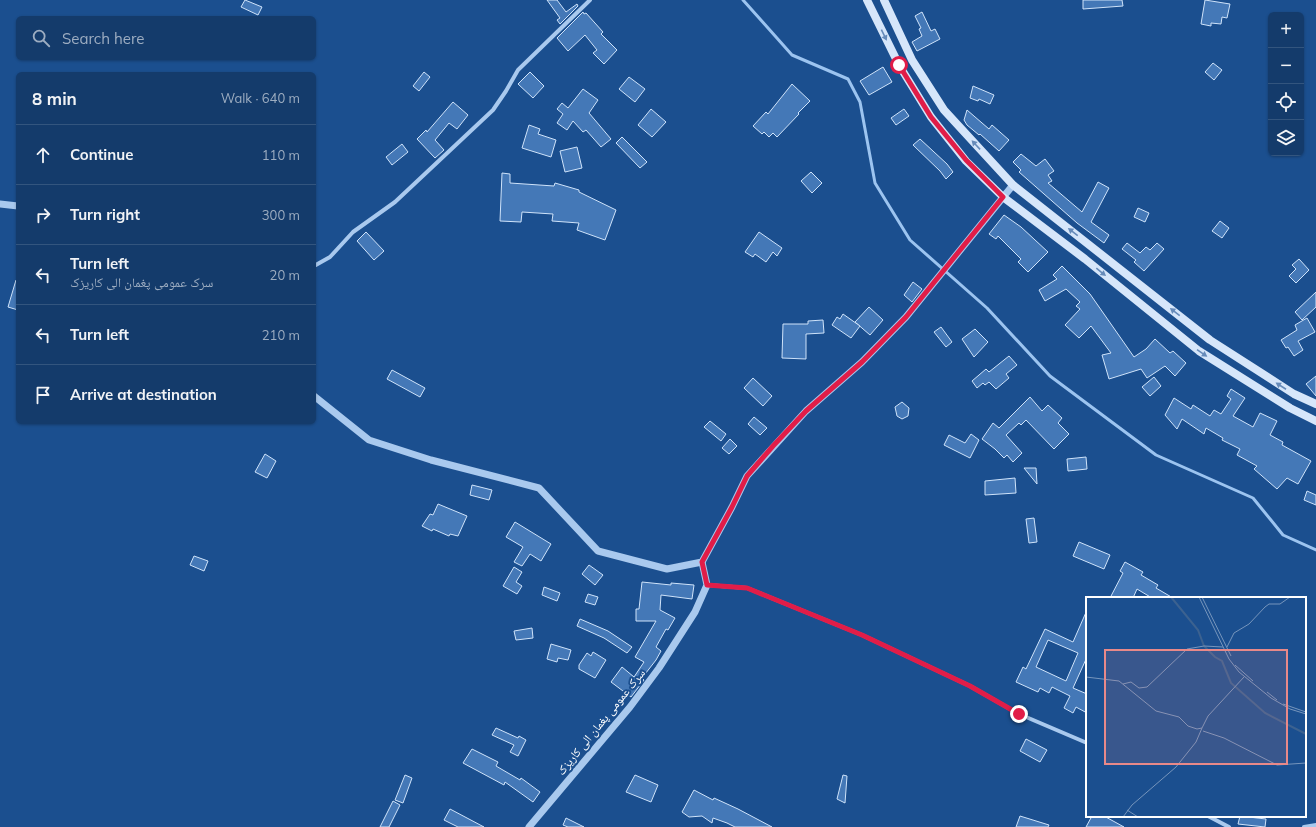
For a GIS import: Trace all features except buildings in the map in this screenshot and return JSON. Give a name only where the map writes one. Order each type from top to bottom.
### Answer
[{"type":"main road","points":[[867,0],[899,65],[931,117],[966,160],[1003,197],[1085,258],[1199,351],[1290,408],[1316,421]]},
{"type":"main road","points":[[884,0],[912,60],[944,110],[1013,185],[1210,340],[1294,394],[1316,404]]},
{"type":"street","points":[[316,265],[330,257],[353,232],[395,202],[493,110],[518,70],[590,0]]},
{"type":"street","points":[[1013,185],[906,317],[862,362],[806,411],[747,476],[702,562],[707,585],[747,588],[862,635],[970,686],[1019,714],[1086,743]]},
{"type":"street","points":[[0,204],[16,206]]},
{"type":"street","points":[[316,398],[369,440],[431,460],[539,488],[598,552],[667,569],[702,562]]},
{"type":"street","name":"سرک عمومی پغمان الی کاریزک","points":[[529,827],[630,707],[655,674],[695,612],[707,585]]},
{"type":"street","points":[[1210,817],[1228,827]]},
{"type":"street","points":[[1304,827],[1316,825]]},
{"type":"waterway","points":[[743,0],[792,55],[848,79],[860,102],[875,183],[910,240],[987,308],[1050,376],[1156,455],[1253,498],[1283,535],[1316,550]]},
{"type":"route","points":[[899,65],[931,117],[966,160],[1003,197],[906,317],[862,362],[806,411],[747,476],[702,562],[707,585],[747,588],[862,635],[970,686],[1019,714]]}]
